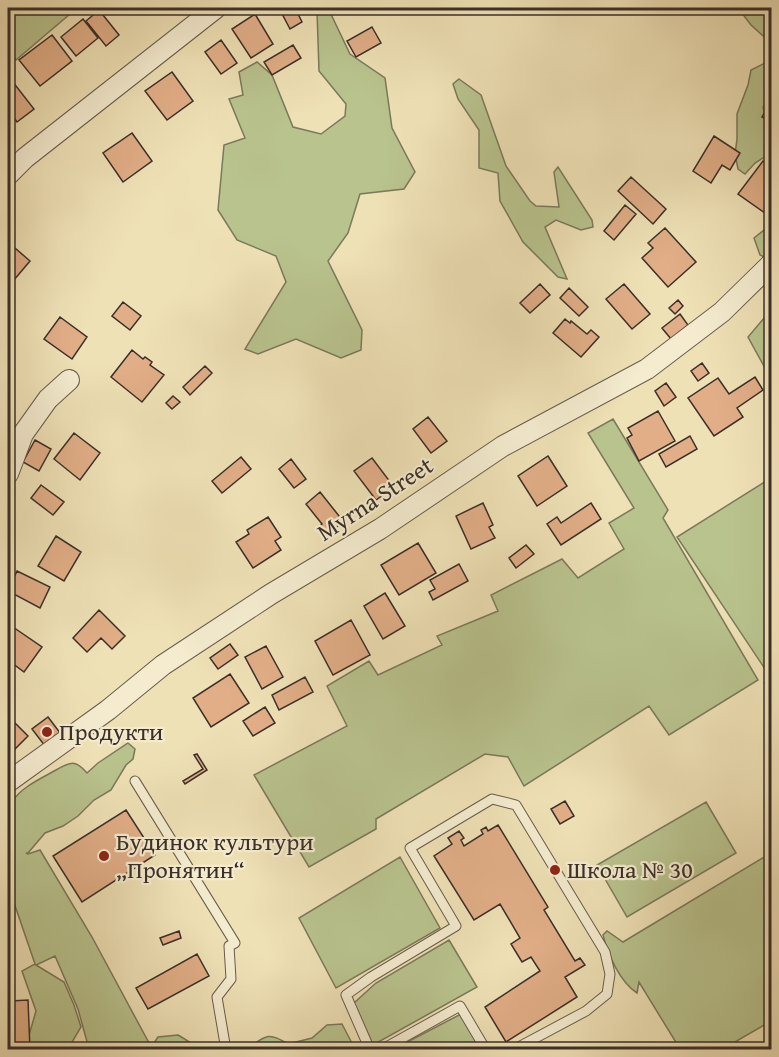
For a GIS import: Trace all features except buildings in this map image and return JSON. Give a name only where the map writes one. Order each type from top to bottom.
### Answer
[{"type":"street","points":[[8,175],[25,158],[216,8]]},
{"type":"street","name":"Myrna Street","points":[[8,782],[108,710],[163,665],[271,594],[380,529],[503,446],[647,369],[722,312],[771,263]]},
{"type":"street","points":[[8,474],[23,434],[48,399],[69,380]]},
{"type":"lane","points":[[135,781],[235,943],[229,946],[231,979],[217,997],[226,1050]]},
{"type":"lane","points":[[370,1050],[346,995],[371,977],[456,926],[410,848],[492,799],[516,805],[604,952],[610,974],[607,994],[586,1011],[513,1050]]},
{"type":"lane","points":[[381,1050],[460,1006],[486,1050]]},
{"type":"green space","points":[[8,8],[77,8],[16,60],[8,50]]},
{"type":"green space","points":[[315,8],[328,8],[350,54],[385,78],[392,128],[415,172],[404,189],[360,194],[348,233],[328,261],[362,330],[361,350],[341,358],[296,339],[258,354],[245,349],[286,282],[276,256],[237,240],[218,210],[224,145],[245,138],[229,99],[243,95],[239,72],[257,62],[272,75],[293,127],[321,134],[345,116],[346,104],[319,71],[317,11]]},
{"type":"green space","points":[[738,8],[771,8],[771,43],[751,25]]},
{"type":"green space","points":[[771,57],[771,100],[763,107],[770,134],[771,153],[755,163],[745,174],[738,169],[735,154],[737,114],[751,70]]},
{"type":"green space","points":[[459,79],[481,95],[506,166],[530,201],[536,206],[559,207],[554,172],[558,167],[592,220],[593,227],[581,230],[556,220],[545,227],[567,279],[558,277],[523,242],[500,201],[498,173],[479,168],[479,130],[458,99],[453,84]]},
{"type":"green space","points":[[764,230],[771,230],[771,260],[760,255],[754,238]]},
{"type":"green space","points":[[771,310],[771,379],[748,337]]},
{"type":"green space","points":[[613,419],[668,510],[663,518],[758,680],[669,735],[649,706],[524,786],[508,757],[485,754],[376,819],[376,829],[309,867],[254,775],[347,726],[327,686],[369,661],[378,675],[442,645],[437,636],[498,611],[491,595],[562,559],[578,578],[624,549],[609,523],[634,508],[588,433]]},
{"type":"green space","points":[[771,478],[771,678],[677,537]]},
{"type":"green space","points":[[771,678],[771,694],[764,683]]},
{"type":"green space","points":[[128,743],[135,749],[133,759],[126,765],[111,790],[94,800],[78,816],[63,826],[45,833],[26,853],[28,854],[40,850],[92,937],[149,1043],[145,1049],[89,1049],[78,1009],[55,956],[36,965],[64,982],[81,1027],[68,1049],[25,1049],[36,1011],[22,971],[35,964],[12,897],[8,898],[9,810],[12,802],[26,787],[61,767],[73,763],[87,773]]},
{"type":"green space","points":[[706,802],[736,853],[627,917],[597,865]]},
{"type":"green space","points":[[771,853],[771,1021],[723,1049],[680,1049],[639,982],[637,993],[620,975],[611,959],[603,935],[607,931],[623,942]]},
{"type":"green space","points":[[400,857],[440,928],[336,988],[299,918]]},
{"type":"green space","points":[[449,940],[477,987],[373,1045],[354,1003],[376,983]]},
{"type":"green space","points":[[461,1014],[481,1047],[456,1046],[451,1050],[392,1050]]},
{"type":"green space","points":[[342,1024],[355,1049],[247,1049],[267,1037],[276,1037],[288,1044],[312,1038],[327,1025]]},
{"type":"green space","points":[[178,1035],[201,1049],[150,1049],[158,1037]]},
{"type":"place","name":"Продукти","points":[[47,732]]},
{"type":"place","name":"Будинок культури „Пронятин“","points":[[104,856]]},
{"type":"place","name":"Школа № 30","points":[[555,870]]}]
